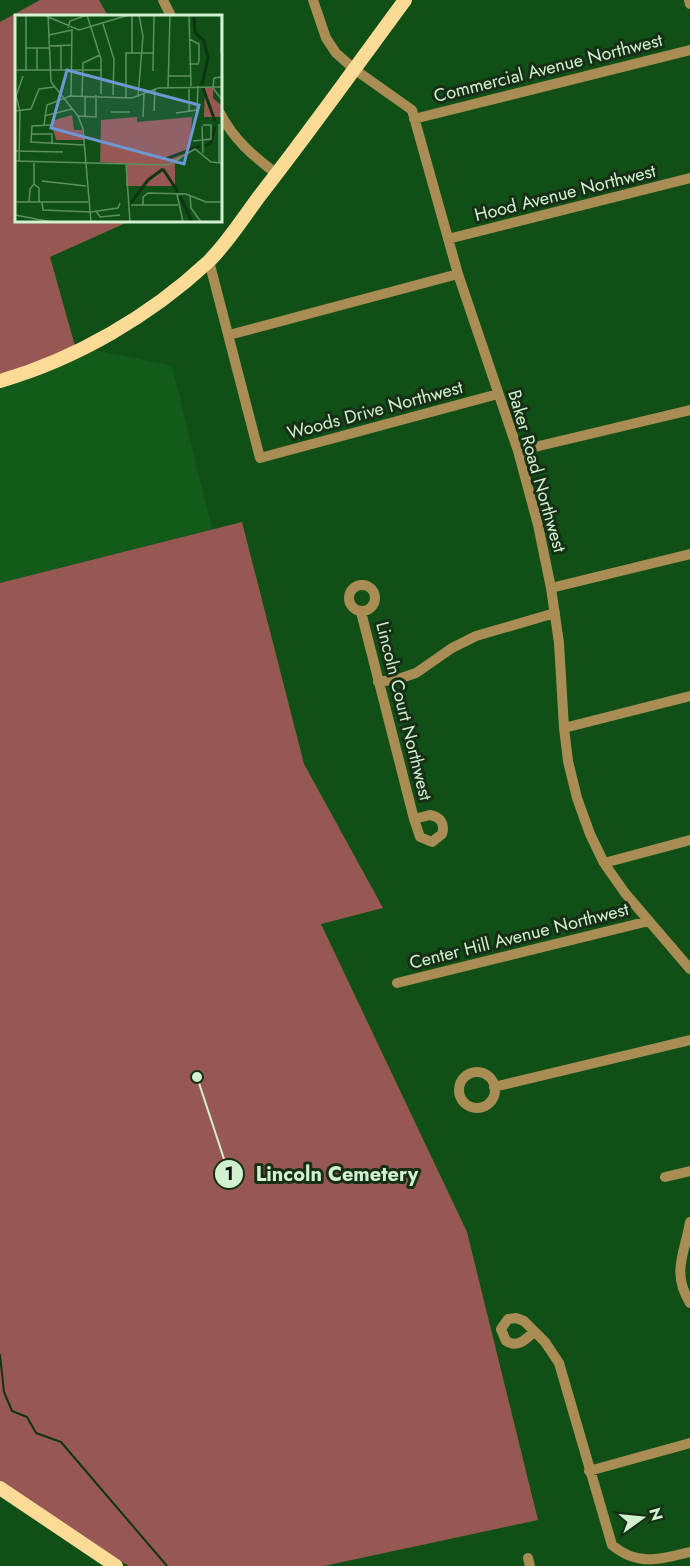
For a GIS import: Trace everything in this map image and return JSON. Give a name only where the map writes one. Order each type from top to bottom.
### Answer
[{"type":"main road","points":[[0,381],[53,362],[115,331],[175,289],[209,261],[277,174],[405,0]]},
{"type":"main road","points":[[0,1488],[116,1566]]},
{"type":"street","points":[[163,0],[170,15]]},
{"type":"street","name":"Baker Road Northwest","points":[[313,0],[326,38],[336,52],[354,69],[412,110],[458,274],[518,451],[538,525],[555,613],[564,728],[568,761],[577,798],[590,834],[604,863],[625,893],[690,969]]},
{"type":"street","name":"Commercial Avenue Northwest","points":[[414,119],[690,50]]},
{"type":"street","points":[[222,116],[245,149],[277,174]]},
{"type":"street","name":"Hood Avenue Northwest","points":[[448,239],[690,178]]},
{"type":"street","points":[[209,261],[228,334],[458,274]]},
{"type":"street","name":"Woods Drive Northwest","points":[[228,334],[260,458],[498,394]]},
{"type":"street","points":[[518,451],[690,410]]},
{"type":"street","points":[[551,588],[690,554]]},
{"type":"street","name":"Lincoln Court Northwest","points":[[361,612],[414,819]]},
{"type":"street","points":[[378,682],[416,673],[452,648],[476,636],[555,613]]},
{"type":"street","points":[[564,728],[690,696]]},
{"type":"street","points":[[604,863],[690,840]]},
{"type":"street","name":"Center Hill Avenue Northwest","points":[[397,983],[649,921]]},
{"type":"street","points":[[494,1086],[690,1040]]},
{"type":"street","points":[[665,1177],[690,1172]]},
{"type":"street","points":[[690,1222],[681,1253],[680,1271],[682,1285],[690,1303]]},
{"type":"street","points":[[534,1332],[559,1363],[612,1545],[622,1557],[631,1561],[650,1563],[690,1552]]},
{"type":"street","points":[[589,1471],[690,1443]]},
{"type":"shaded area","points":[[40,0],[99,0],[107,15],[15,15],[15,222],[128,222],[50,257],[75,346],[0,379],[0,22]]},
{"type":"shaded area","points":[[75,346],[172,366],[212,529],[0,583],[0,379]]},
{"type":"shaded area","points":[[242,522],[304,764],[383,908],[321,924],[467,1232],[538,1520],[324,1566],[129,1566],[0,1488],[0,583]]},
{"type":"waterway","points":[[0,1355],[4,1392],[12,1411],[27,1417],[36,1433],[61,1442],[167,1566]]},
{"type":"place","name":"Lincoln Cemetery","points":[[197,1077]]}]
